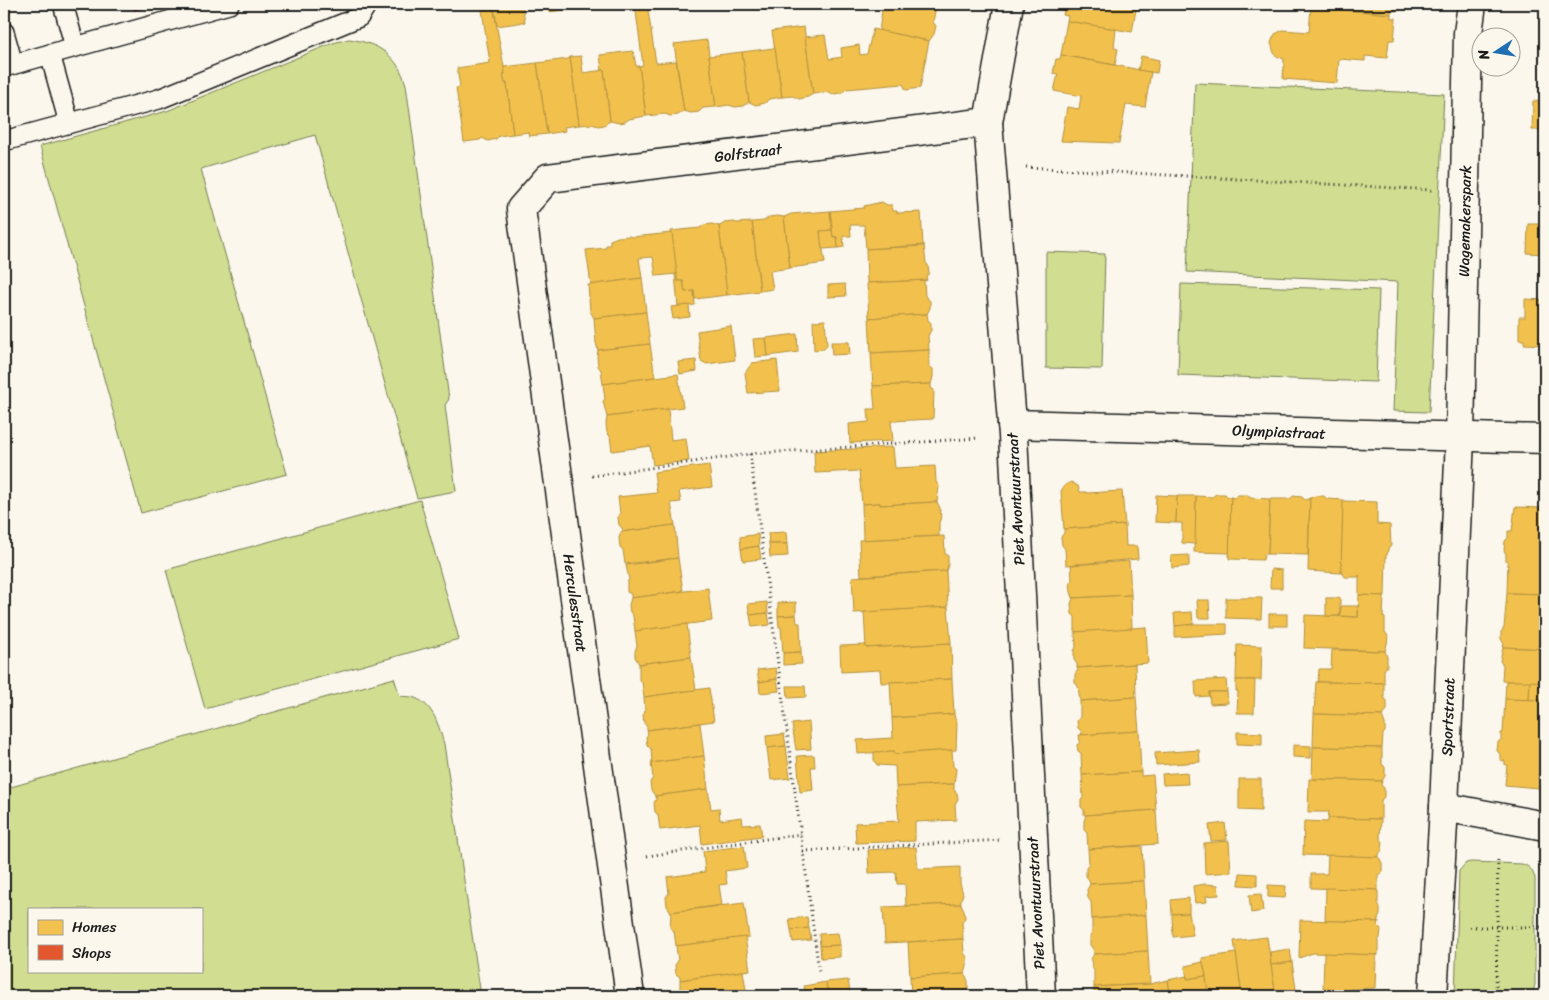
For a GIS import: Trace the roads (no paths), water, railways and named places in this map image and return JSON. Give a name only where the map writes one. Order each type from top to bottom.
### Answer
[{"type":"street","name":"Piet Avontuurstraat","points":[[1009,4],[988,122],[1012,430],[1041,996]]},
{"type":"street","name":"Wagemakerspark","points":[[1460,438],[1468,33],[1472,4]]},
{"type":"street","name":"Golfstraat","points":[[521,209],[548,178],[988,122]]},
{"type":"street","name":"Herculesstraat","points":[[521,209],[630,996]]},
{"type":"street","name":"Olympiastraat","points":[[1012,430],[1545,439]]},
{"type":"street","name":"Sportstraat","points":[[1433,996],[1444,807],[1460,438]]},
{"type":"street","points":[[1444,807],[1545,826]]},
{"type":"lane","points":[[63,4],[75,47]]},
{"type":"lane","points":[[4,32],[8,65],[229,4]]},
{"type":"lane","points":[[4,141],[159,99],[359,17],[368,4]]},
{"type":"lane","points":[[50,54],[69,123]]}]
